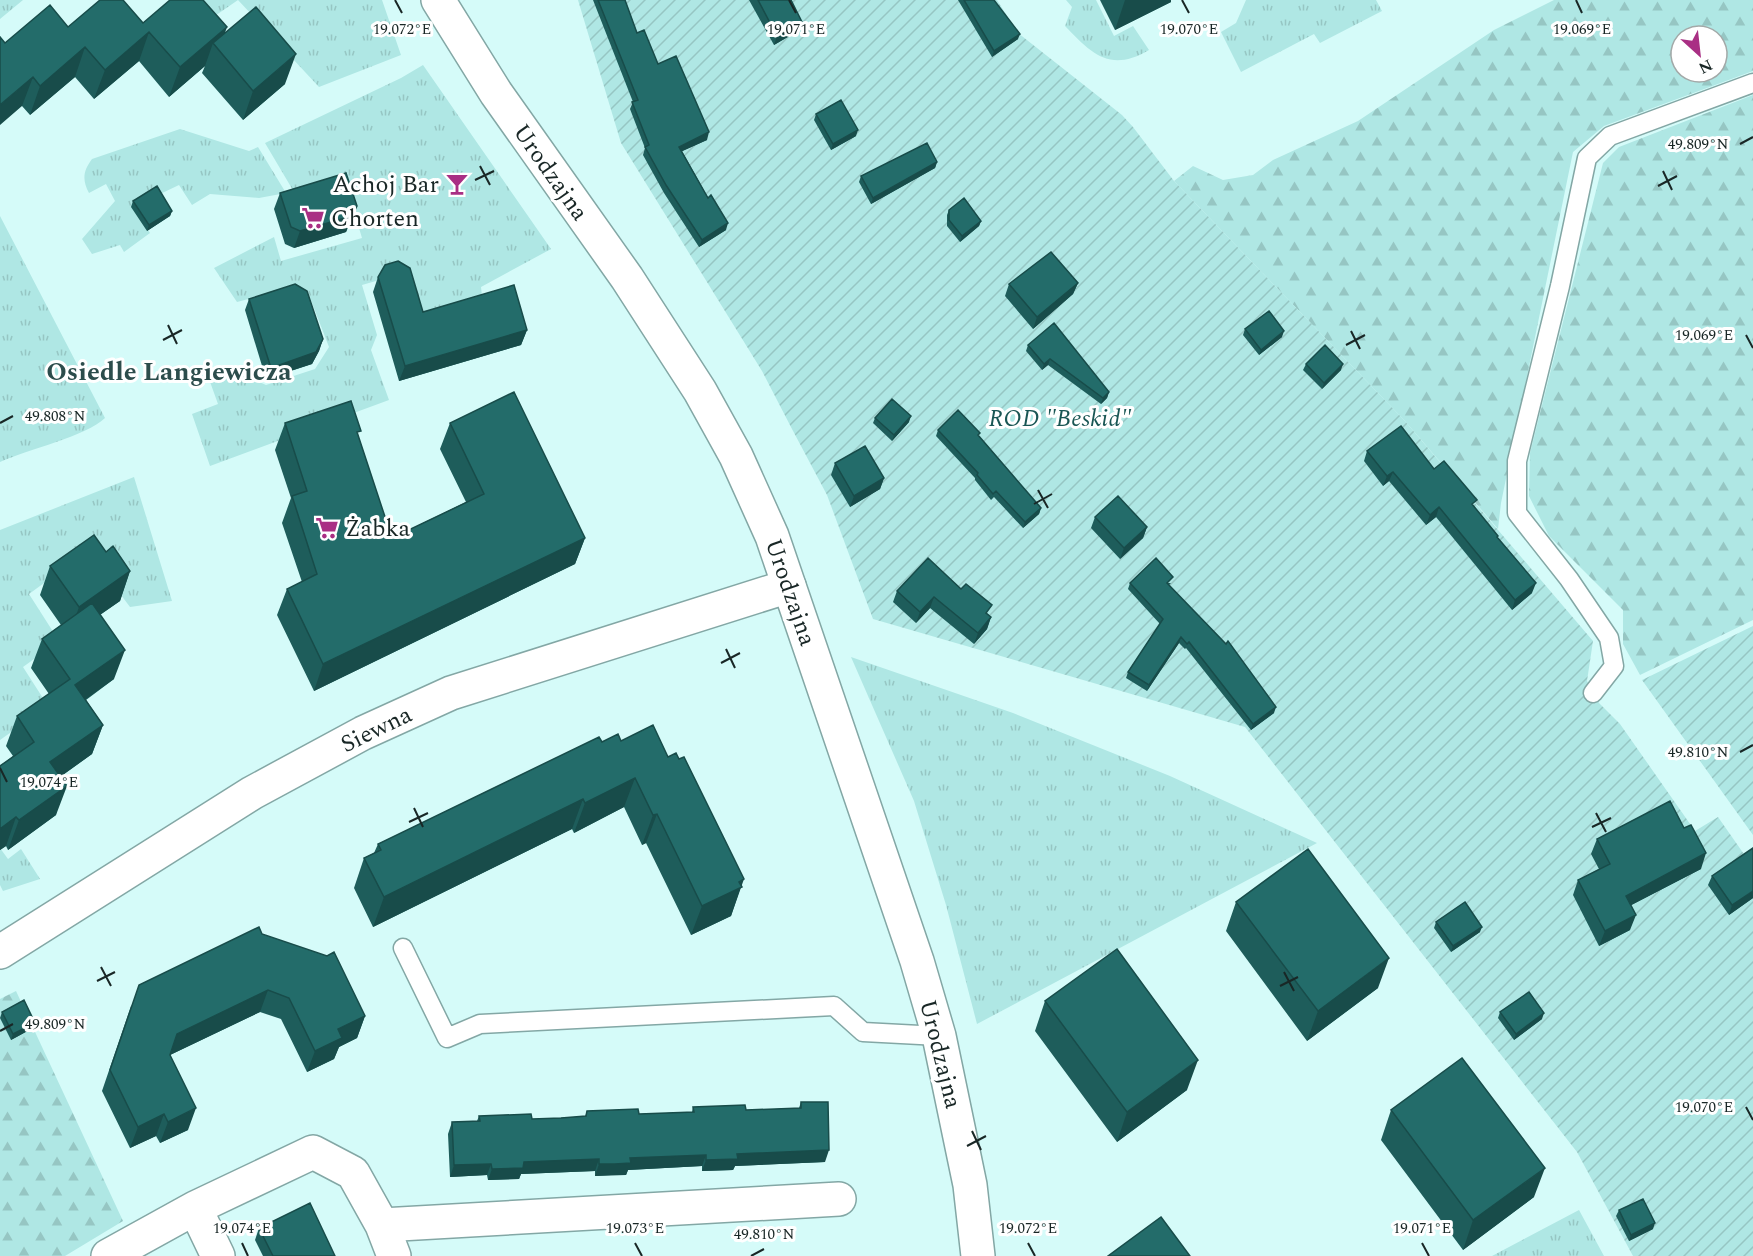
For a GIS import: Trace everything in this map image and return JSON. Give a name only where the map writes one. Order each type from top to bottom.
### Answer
[{"type":"street","name":"Urodzajna","points":[[438,0],[496,93],[632,286],[700,390],[742,470],[772,536],[917,962],[939,1036],[970,1185],[978,1256]]},
{"type":"street","name":"Siewna","points":[[0,952],[252,793],[363,733],[451,693],[789,586]]},
{"type":"street","points":[[108,1256],[195,1208],[313,1152],[353,1173],[381,1225],[394,1256]]},
{"type":"street","points":[[381,1225],[839,1199]]},
{"type":"street","points":[[195,1208],[218,1256]]},
{"type":"lane","points":[[1593,693],[1614,666],[1609,638],[1569,579],[1517,513],[1517,461],[1560,286],[1587,158],[1610,136],[1753,83]]},
{"type":"lane","points":[[403,948],[447,1038],[480,1024],[834,1006],[863,1032],[939,1036]]},
{"type":"green space","points":[[0,0],[23,0],[0,19]]},
{"type":"green space","points":[[194,0],[238,0],[209,20]]},
{"type":"green space","points":[[238,0],[382,0],[401,55],[319,87]]},
{"type":"green space","name":"ROD \"Beskid\"","points":[[578,0],[997,0],[1018,33],[1122,115],[1174,181],[1404,420],[1593,641],[1587,681],[1599,703],[1620,724],[1695,831],[1718,817],[1753,867],[1753,1256],[1633,1256],[1577,1152],[1245,727],[873,619],[827,495],[762,371],[621,143]]},
{"type":"green space","points":[[1066,0],[1096,0],[1114,36],[1133,26],[1149,50],[1123,60],[1112,60],[1093,52],[1065,26],[1072,7]]},
{"type":"green space","points":[[1246,0],[1376,0],[1382,11],[1320,43],[1314,34],[1241,72],[1221,32],[1236,23]]},
{"type":"green space","points":[[1554,0],[1753,0],[1753,71],[1729,80],[1729,24],[1669,24],[1669,84],[1718,84],[1604,126],[1573,152],[1501,503],[1498,529],[1404,420],[1174,181],[1193,166],[1223,180],[1253,175],[1273,160],[1358,121],[1494,30]]},
{"type":"green space","points":[[423,65],[551,249],[481,287],[482,296],[421,316],[407,272],[362,285],[377,335],[371,350],[389,400],[210,466],[192,414],[218,404],[209,379],[240,373],[266,385],[315,369],[329,347],[310,298],[290,288],[237,302],[214,268],[274,237],[281,261],[362,238],[344,178],[294,192],[265,143],[401,78]]},
{"type":"green space","points":[[1753,95],[1753,620],[1640,675],[1623,644],[1623,610],[1549,536],[1529,496],[1530,453],[1603,163],[1619,147]]},
{"type":"green space","points":[[180,129],[249,151],[258,147],[286,193],[259,198],[210,194],[192,205],[179,185],[133,207],[150,233],[124,252],[120,245],[92,254],[82,239],[115,201],[106,184],[89,193],[84,176],[92,159]]},
{"type":"green space","points":[[0,216],[105,418],[71,437],[0,462]]},
{"type":"green space","points":[[134,477],[172,601],[130,607],[88,551],[29,594],[59,641],[23,667],[48,706],[0,740],[0,530]]},
{"type":"green space","points":[[1753,626],[1753,835],[1642,680]]},
{"type":"green space","points":[[851,657],[1013,713],[1170,776],[1317,843],[977,1024],[946,905],[914,801]]},
{"type":"green space","points":[[0,848],[8,859],[21,849],[40,879],[3,891],[0,885]]},
{"type":"green space","points":[[16,991],[123,1221],[65,1256],[0,1256],[0,999]]},
{"type":"green space","points":[[1579,1210],[1604,1256],[1492,1256]]},
{"type":"building","points":[[100,0],[123,0],[143,23],[170,0],[203,0],[227,27],[180,67],[149,32],[105,70],[85,47],[40,86],[33,77],[0,105],[0,37],[5,43],[50,5],[68,27]]},
{"type":"building","points":[[598,0],[625,0],[637,33],[644,30],[658,64],[676,56],[709,132],[679,147],[708,198],[711,195],[728,223],[702,240],[666,185],[645,147],[649,145],[632,102],[638,100]]},
{"type":"building","points":[[758,0],[791,0],[802,22],[777,36]]},
{"type":"building","points":[[964,0],[994,0],[1020,34],[994,51]]},
{"type":"building","points":[[256,7],[296,54],[253,91],[213,43]]},
{"type":"building","points":[[841,100],[858,130],[833,144],[816,114]]},
{"type":"building","points":[[927,143],[937,162],[873,198],[861,176]]},
{"type":"building","points":[[346,173],[357,206],[352,216],[300,231],[291,227],[280,193]]},
{"type":"building","points":[[157,186],[172,211],[149,225],[133,201]]},
{"type":"building","points":[[964,198],[981,221],[962,236],[949,220],[949,210]]},
{"type":"building","points":[[1051,252],[1078,283],[1037,317],[1009,284]]},
{"type":"building","points":[[398,261],[410,268],[423,312],[514,285],[527,330],[405,366],[378,277],[385,265]]},
{"type":"building","points":[[295,284],[307,291],[323,339],[316,352],[271,368],[249,299]]},
{"type":"building","points":[[1269,311],[1284,331],[1261,350],[1245,329]]},
{"type":"building","points":[[1054,323],[1109,392],[1103,398],[1050,359],[1044,364],[1028,345]]},
{"type":"building","points":[[1325,345],[1343,364],[1324,383],[1306,364]]},
{"type":"building","points":[[514,392],[585,538],[323,664],[287,589],[317,574],[292,496],[307,491],[285,423],[351,401],[361,431],[357,432],[392,538],[484,494],[450,423]]},
{"type":"building","points":[[892,399],[911,416],[894,435],[875,418]]},
{"type":"building","points":[[958,410],[980,433],[978,435],[1041,508],[1025,522],[996,491],[993,494],[977,475],[978,473],[938,430]]},
{"type":"building","points":[[1401,426],[1434,469],[1444,461],[1477,500],[1472,504],[1536,583],[1515,600],[1439,507],[1430,515],[1393,472],[1387,476],[1367,451]]},
{"type":"building","points":[[865,446],[884,478],[854,496],[835,463]]},
{"type":"building","points":[[1118,496],[1147,527],[1124,548],[1095,517]]},
{"type":"building","points":[[94,535],[106,552],[113,546],[130,571],[79,607],[50,566]]},
{"type":"building","points":[[928,558],[961,589],[966,584],[992,605],[986,613],[991,617],[978,633],[934,597],[920,612],[897,591]]},
{"type":"building","points":[[1156,558],[1173,577],[1167,583],[1226,644],[1228,641],[1276,707],[1253,724],[1189,642],[1187,644],[1181,637],[1149,685],[1128,672],[1163,619],[1130,583]]},
{"type":"building","points":[[92,603],[125,650],[75,685],[103,725],[50,762],[67,786],[19,820],[16,817],[0,829],[0,766],[34,742],[17,716],[70,679],[42,639]]},
{"type":"building","points":[[653,725],[668,757],[676,753],[679,759],[684,757],[744,879],[739,882],[742,887],[702,906],[657,814],[653,815],[635,778],[585,803],[583,799],[384,897],[364,858],[381,850],[378,844],[599,737],[602,742],[618,734],[621,741]]},
{"type":"building","points":[[1670,801],[1684,828],[1691,825],[1706,853],[1626,896],[1636,915],[1605,931],[1578,880],[1610,864],[1597,839]]},
{"type":"building","points":[[1753,848],[1753,891],[1732,905],[1712,876]]},
{"type":"building","points":[[1308,849],[1389,958],[1318,1011],[1236,902]]},
{"type":"building","points":[[1465,902],[1482,927],[1453,946],[1436,922]]},
{"type":"building","points":[[259,927],[262,934],[327,956],[334,952],[365,1016],[338,1029],[342,1038],[315,1051],[289,998],[268,990],[177,1034],[170,1055],[196,1108],[168,1122],[164,1114],[138,1127],[110,1070],[139,985]]},
{"type":"building","points":[[1117,949],[1198,1060],[1127,1112],[1045,1001]]},
{"type":"building","points":[[1529,992],[1544,1013],[1516,1034],[1500,1012]]},
{"type":"building","points":[[24,1000],[35,1023],[13,1034],[2,1012]]},
{"type":"building","points":[[1462,1058],[1545,1168],[1473,1220],[1391,1110]]},
{"type":"building","points":[[801,1102],[828,1102],[829,1150],[737,1154],[738,1159],[706,1160],[706,1155],[630,1158],[631,1163],[615,1164],[599,1164],[599,1159],[524,1162],[523,1168],[492,1169],[491,1164],[454,1165],[452,1122],[480,1121],[479,1116],[531,1114],[532,1119],[561,1118],[586,1116],[587,1111],[638,1109],[639,1114],[694,1112],[693,1107],[745,1105],[746,1110],[801,1108]]},
{"type":"building","points":[[1643,1199],[1655,1223],[1631,1235],[1619,1210]]},
{"type":"building","points":[[310,1203],[335,1256],[273,1256],[259,1228]]},
{"type":"building","points":[[1161,1217],[1190,1256],[1108,1256]]},
{"type":"place","name":"Achoj Bar","points":[[457,184]]},
{"type":"place","name":"Chorten","points":[[313,218]]},
{"type":"place","name":"Żabka","points":[[327,528]]},
{"type":"district","name":"Osiedle Langiewicza","points":[[169,371]]}]
